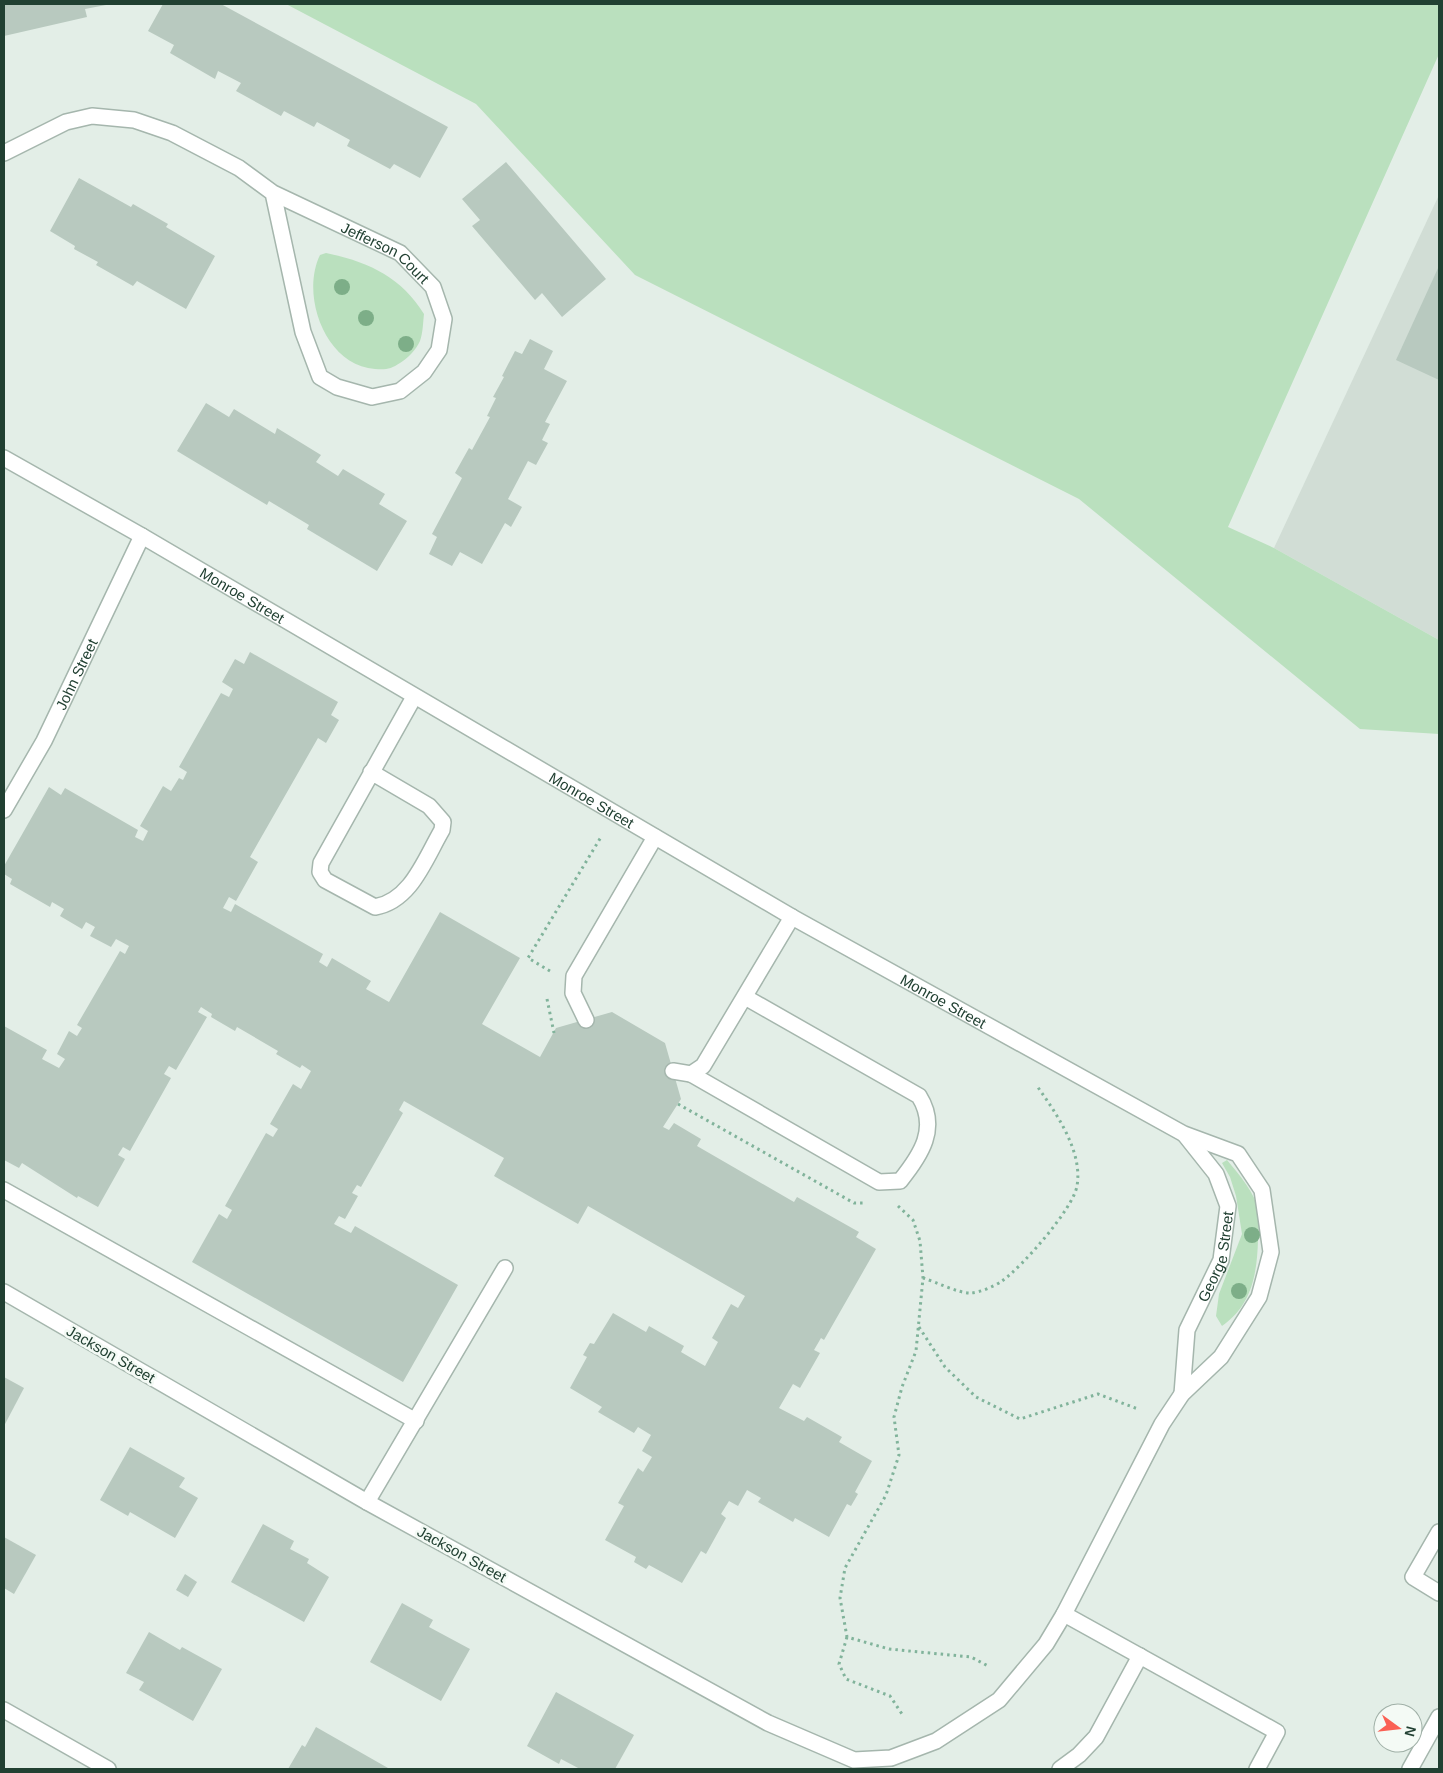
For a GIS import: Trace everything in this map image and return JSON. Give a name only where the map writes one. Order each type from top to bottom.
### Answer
[{"type":"street","name":"Jefferson Court","points":[[4,153],[66,122],[92,116],[134,120],[172,133],[239,168],[273,193],[400,253],[433,288],[444,319],[440,350],[424,372],[400,391],[372,397],[336,388],[320,377],[303,332],[273,193]]},
{"type":"street","name":"Monroe Street","points":[[4,458],[142,536],[792,917],[1184,1134]]},
{"type":"street","name":"John Street","points":[[4,810],[44,741],[142,536]]},
{"type":"street","points":[[371,772],[429,806],[443,822],[442,830],[405,893],[393,901],[375,907],[325,880],[320,872],[321,862],[371,772],[414,697]]},
{"type":"street","points":[[586,1020],[572,993],[574,976],[655,838]]},
{"type":"street","points":[[691,1074],[703,1066],[746,997],[792,917]]},
{"type":"street","points":[[673,1071],[691,1074],[878,1182],[900,1181],[914,1164],[925,1141],[929,1126],[927,1110],[919,1096],[746,997]]},
{"type":"street","name":"George Street","points":[[1182,1394],[1187,1330],[1221,1260],[1228,1206],[1216,1174],[1184,1134]]},
{"type":"street","name":"George Street","points":[[936,1741],[999,1700],[1046,1644],[1064,1614],[1162,1424],[1182,1394],[1221,1357],[1259,1297],[1271,1252],[1262,1190],[1238,1154],[1184,1134]]},
{"type":"street","points":[[4,1190],[416,1422]]},
{"type":"street","points":[[367,1502],[416,1422],[505,1268]]},
{"type":"street","name":"Jackson Street","points":[[4,1292],[367,1502],[768,1723],[854,1760],[891,1758],[936,1741]]},
{"type":"street","points":[[1439,1532],[1413,1577],[1439,1593]]},
{"type":"street","points":[[1064,1614],[1277,1732],[1257,1769]]},
{"type":"street","points":[[1060,1769],[1080,1755],[1096,1737],[1140,1656]]},
{"type":"street","points":[[4,1710],[108,1769]]},
{"type":"street","points":[[1410,1769],[1439,1717]]},
{"type":"path","points":[[552,972],[528,958],[601,837]]},
{"type":"path","points":[[548,991],[547,1001],[554,1033]]},
{"type":"path","points":[[923,1278],[970,1293],[1002,1281],[1042,1241],[1064,1210],[1077,1187],[1077,1164],[1062,1122],[1037,1086]]},
{"type":"path","points":[[678,1104],[854,1203],[868,1203]]},
{"type":"path","points":[[890,1205],[898,1206],[913,1220],[920,1241],[923,1278],[916,1351],[902,1387],[894,1417],[898,1456],[886,1495],[845,1568],[840,1598],[847,1637],[839,1664],[846,1678],[890,1696],[902,1714]]},
{"type":"path","points":[[918,1327],[945,1367],[976,1397],[1020,1419],[1098,1394],[1138,1409]]},
{"type":"path","points":[[847,1637],[889,1649],[971,1657],[990,1667]]},
{"type":"shaded area","points":[[1439,195],[1439,640],[1274,548]]},
{"type":"green space","points":[[286,4],[1439,4],[1439,54],[1228,527],[1274,548],[1439,640],[1439,734],[1360,729],[1079,499],[635,275],[476,104]]},
{"type":"green space","points":[[326,253],[370,266],[382,273],[405,290],[424,314],[420,341],[412,354],[394,367],[375,369],[358,365],[343,356],[331,342],[322,326],[313,290],[315,272],[320,255]]},
{"type":"green space","points":[[1227,1160],[1251,1191],[1257,1205],[1259,1219],[1256,1265],[1251,1288],[1240,1308],[1222,1326],[1216,1316],[1219,1294],[1242,1234],[1236,1196],[1230,1177],[1222,1163]]},
{"type":"building","points":[[4,4],[106,5],[85,9],[87,17],[4,36]]},
{"type":"building","points":[[163,4],[221,4],[448,127],[420,178],[394,164],[390,169],[347,146],[350,140],[317,122],[314,127],[284,111],[281,116],[236,91],[241,83],[218,71],[215,79],[170,53],[174,45],[148,31]]},
{"type":"building","points":[[506,162],[606,279],[562,317],[542,293],[535,300],[472,226],[480,220],[462,199]]},
{"type":"building","points":[[79,178],[131,207],[133,204],[168,224],[166,227],[215,256],[186,309],[137,281],[133,286],[96,265],[98,262],[74,249],[75,246],[50,231]]},
{"type":"building","points":[[1439,266],[1439,380],[1396,360]]},
{"type":"building","points":[[530,339],[553,351],[544,369],[567,381],[545,422],[550,424],[542,440],[548,443],[536,465],[528,461],[508,499],[522,507],[511,527],[505,523],[482,564],[460,552],[452,566],[429,554],[437,537],[432,534],[462,478],[455,473],[469,448],[472,450],[490,417],[487,416],[496,398],[493,397],[504,377],[502,376],[515,351],[522,354]]},
{"type":"building","points":[[206,403],[229,417],[234,409],[275,434],[277,428],[321,455],[316,462],[338,476],[343,469],[385,494],[379,504],[407,521],[377,571],[307,529],[309,525],[269,501],[267,505],[177,451]]},
{"type":"building","points":[[250,652],[338,702],[331,715],[339,720],[326,743],[318,738],[250,857],[258,862],[236,901],[229,897],[223,908],[231,912],[235,904],[323,954],[319,962],[327,967],[332,958],[371,981],[366,989],[389,1002],[440,912],[520,958],[482,1024],[540,1057],[556,1028],[612,1012],[665,1043],[681,1099],[663,1127],[669,1130],[674,1123],[701,1139],[697,1146],[794,1202],[797,1197],[859,1232],[856,1237],[876,1249],[824,1340],[821,1338],[814,1350],[820,1353],[800,1388],[793,1384],[779,1408],[804,1421],[807,1417],[842,1437],[839,1442],[872,1461],[855,1492],[858,1494],[851,1506],[847,1504],[829,1537],[795,1518],[793,1522],[758,1502],[761,1498],[747,1490],[738,1506],[729,1501],[721,1514],[726,1518],[706,1554],[701,1551],[682,1583],[649,1565],[646,1569],[634,1562],[636,1557],[605,1540],[624,1506],[618,1503],[638,1468],[643,1472],[652,1457],[642,1451],[651,1435],[638,1427],[634,1433],[598,1412],[602,1407],[570,1388],[587,1357],[583,1355],[590,1343],[594,1344],[613,1313],[646,1332],[649,1326],[684,1346],[681,1352],[705,1366],[718,1342],[712,1338],[731,1304],[738,1308],[745,1296],[588,1206],[578,1224],[494,1176],[504,1158],[404,1101],[399,1110],[403,1113],[361,1187],[357,1185],[352,1193],[358,1196],[345,1219],[339,1216],[334,1224],[351,1233],[355,1226],[458,1285],[403,1382],[192,1262],[219,1214],[227,1219],[232,1210],[225,1206],[266,1133],[273,1137],[278,1129],[270,1124],[293,1084],[301,1089],[311,1071],[302,1065],[300,1068],[276,1054],[278,1051],[237,1027],[235,1031],[211,1017],[212,1014],[201,1007],[198,1012],[207,1017],[176,1070],[169,1066],[164,1074],[171,1078],[130,1151],[123,1147],[118,1155],[125,1159],[98,1207],[78,1196],[77,1198],[22,1163],[19,1168],[4,1160],[4,1026],[47,1050],[42,1059],[59,1068],[65,1059],[57,1054],[69,1031],[77,1036],[82,1028],[77,1025],[120,951],[125,954],[129,946],[116,939],[111,947],[90,936],[95,927],[86,922],[82,929],[60,916],[64,909],[52,902],[50,907],[10,884],[12,879],[4,874],[4,866],[49,787],[61,795],[65,788],[138,830],[135,837],[143,841],[148,831],[140,826],[163,786],[171,791],[179,778],[183,780],[187,772],[179,767],[221,693],[229,697],[233,689],[222,682],[235,659],[244,664]]},
{"type":"building","points":[[4,1377],[24,1388],[4,1426]]},
{"type":"building","points":[[130,1447],[185,1478],[179,1487],[198,1498],[175,1538],[130,1512],[128,1516],[100,1500]]},
{"type":"building","points":[[263,1524],[294,1541],[290,1549],[309,1559],[307,1563],[329,1577],[304,1622],[231,1582]]},
{"type":"building","points":[[4,1537],[36,1555],[14,1594],[4,1588]]},
{"type":"building","points":[[185,1574],[197,1582],[188,1597],[176,1590]]},
{"type":"building","points":[[402,1603],[433,1620],[429,1627],[470,1649],[441,1701],[370,1662]]},
{"type":"building","points":[[149,1632],[180,1650],[182,1647],[222,1669],[193,1721],[139,1690],[144,1682],[126,1673]]},
{"type":"building","points":[[556,1692],[634,1735],[615,1769],[580,1769],[561,1759],[559,1764],[527,1746]]},
{"type":"building","points":[[316,1727],[388,1768],[288,1769],[302,1745],[305,1747]]}]
